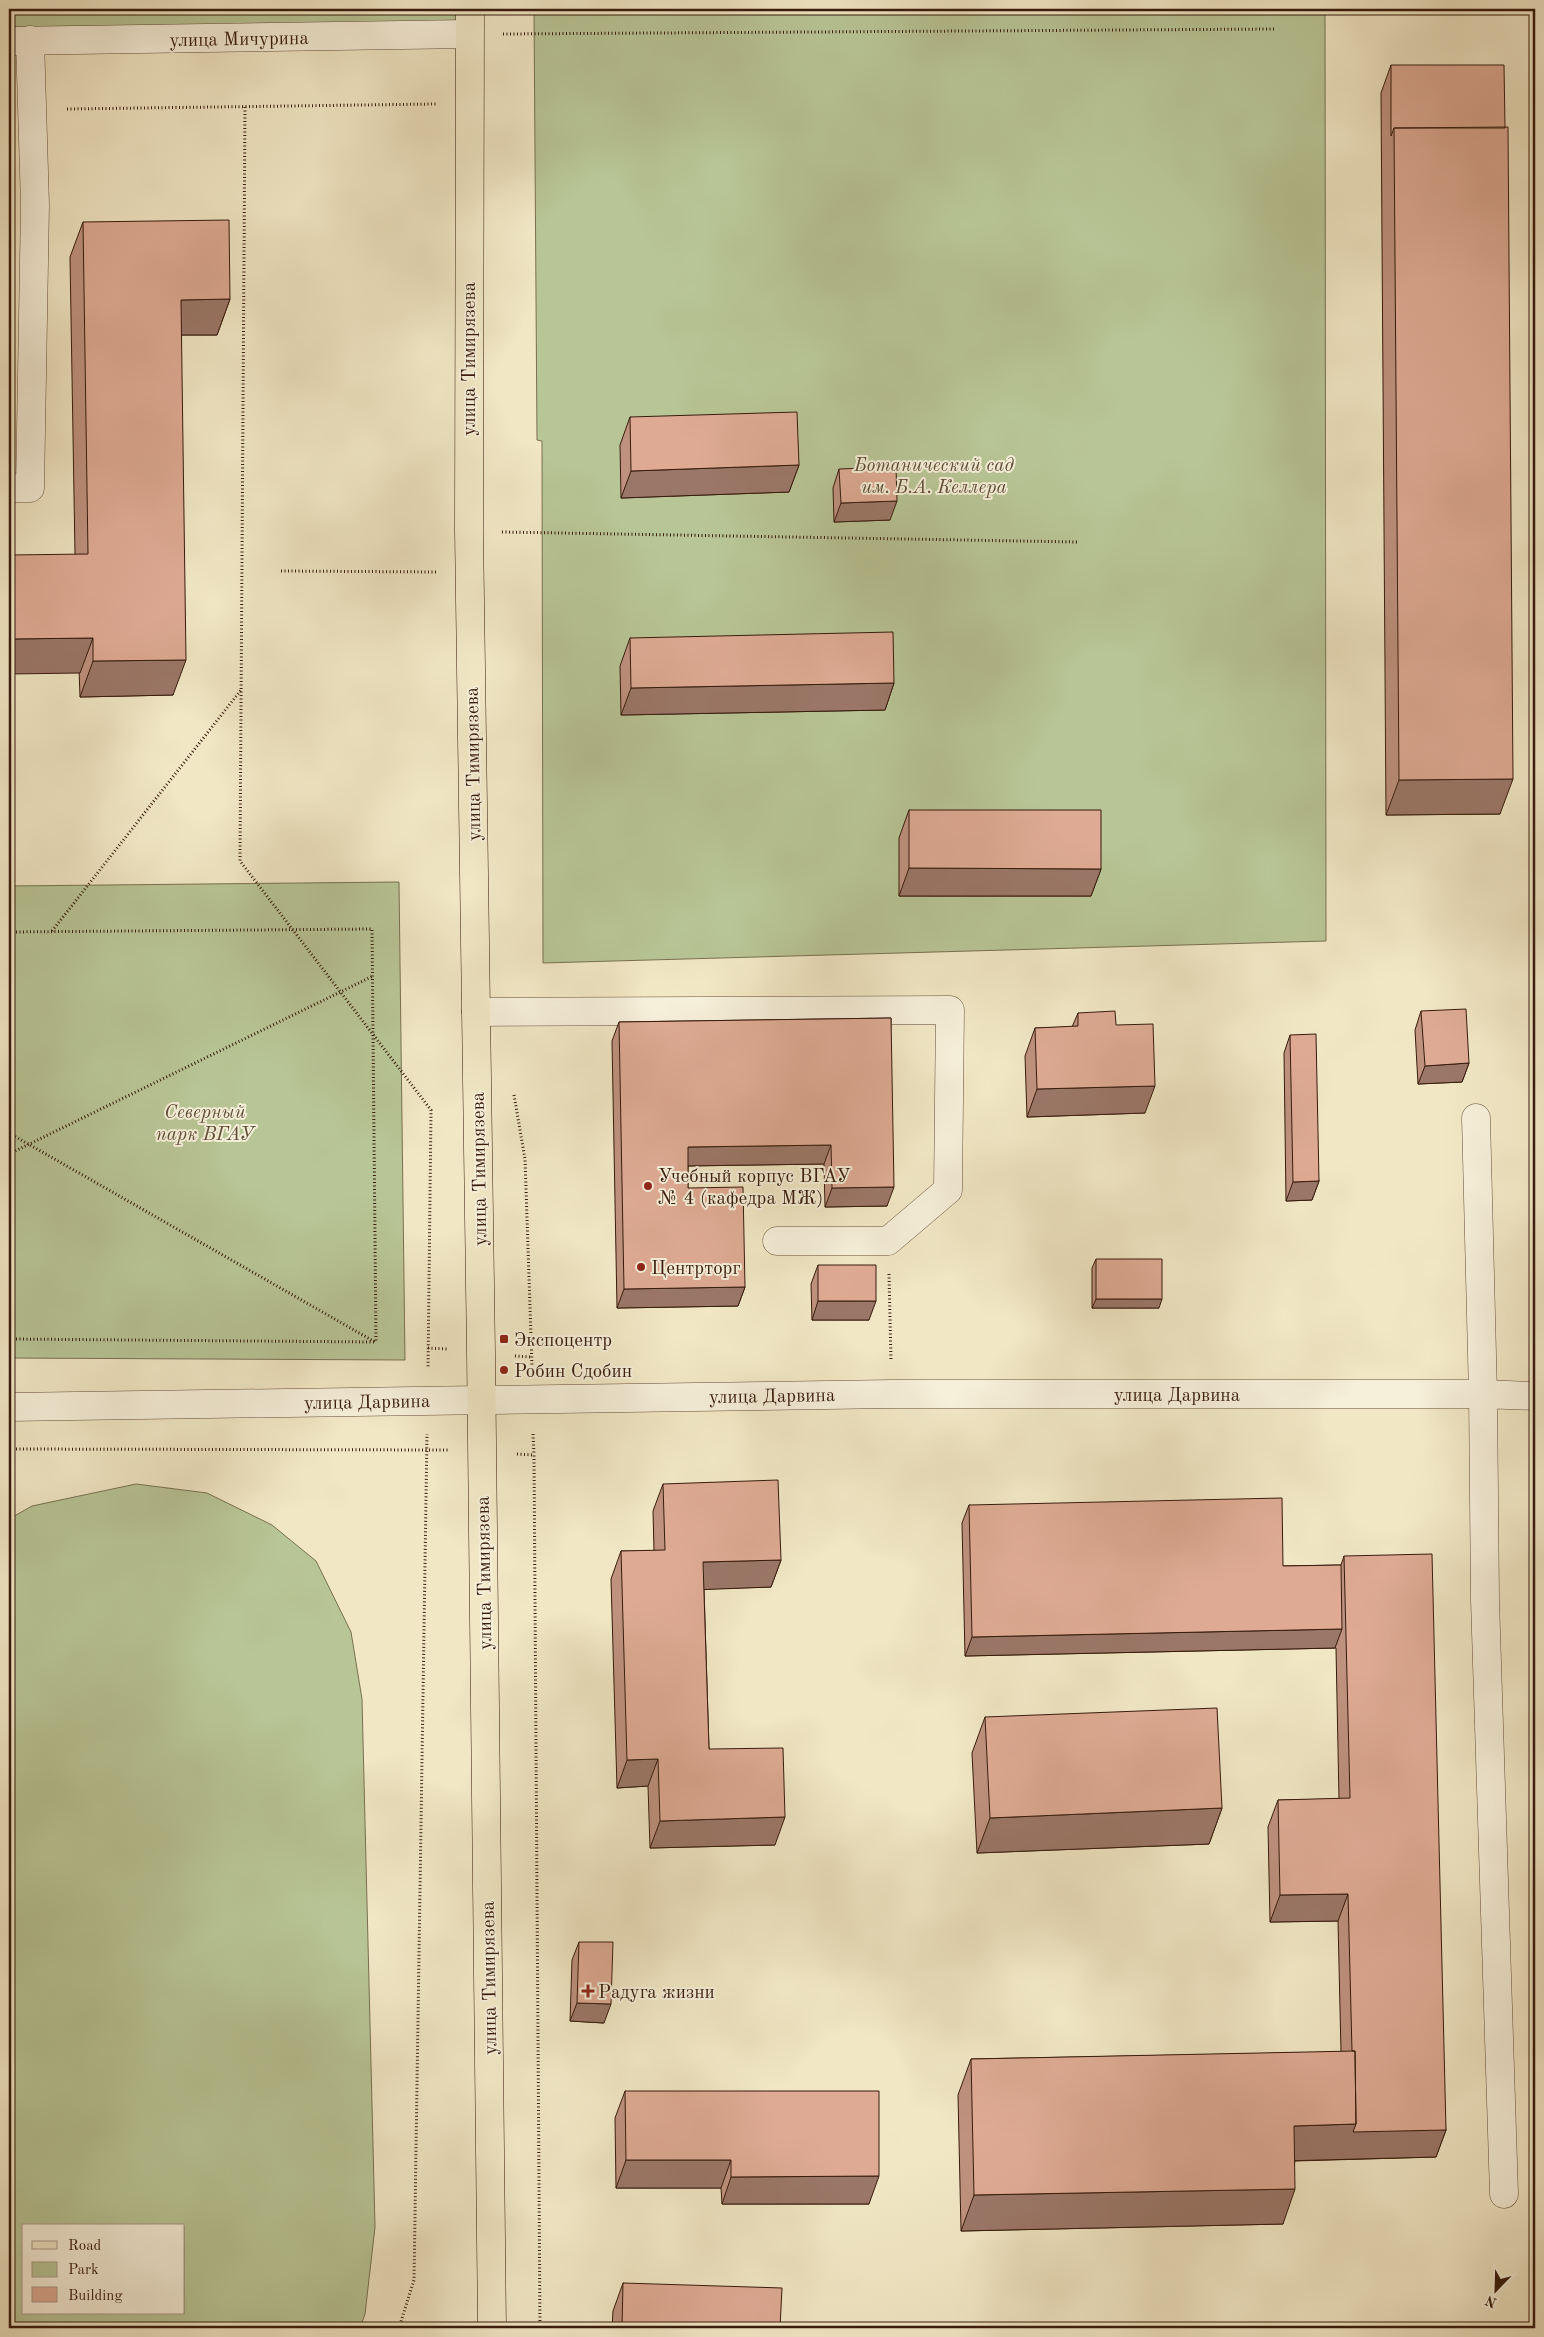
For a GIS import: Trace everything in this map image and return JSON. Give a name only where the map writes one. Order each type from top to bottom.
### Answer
[{"type":"main road","name":"улица Тимирязева","points":[[470,21],[469,531],[492,2328]]},
{"type":"street","name":"улица Мичурина","points":[[20,41],[470,21]]},
{"type":"street","points":[[9,488],[30,488],[35,205],[32,109],[20,41]]},
{"type":"street","points":[[476,1012],[950,1010],[948,1190],[888,1242],[777,1241]]},
{"type":"street","points":[[1476,1118],[1483,1394],[1485,1600],[1504,2194]]},
{"type":"street","name":"улица Дарвина","points":[[9,1407],[892,1394],[1483,1394],[1535,1396]]},
{"type":"path","points":[[470,21],[1275,29]]},
{"type":"path","points":[[32,109],[439,104]]},
{"type":"path","points":[[245,107],[240,861],[431,1110],[414,2280],[399,2328]]},
{"type":"path","points":[[469,531],[1078,542]]},
{"type":"path","points":[[281,572],[445,572]]},
{"type":"path","points":[[52,932],[241,689]]},
{"type":"path","points":[[9,932],[372,929],[376,1342]]},
{"type":"path","points":[[9,1154],[373,976]]},
{"type":"path","points":[[512,1090],[525,1159],[533,1398],[540,2328]]},
{"type":"path","points":[[9,1133],[376,1342]]},
{"type":"path","points":[[888,1242],[892,1394]]},
{"type":"path","points":[[9,1340],[376,1342]]},
{"type":"path","points":[[9,1449],[427,1448],[534,1455]]},
{"type":"green space","points":[[9,9],[457,9],[457,22],[9,27]]},
{"type":"green space","name":"Ботанический сад им. Б.А. Келлера","points":[[534,9],[1325,9],[1326,941],[543,963],[542,441],[537,440]]},
{"type":"green space","name":"Северный парк ВГАУ","points":[[399,882],[405,1360],[9,1358],[9,886]]},
{"type":"green space","points":[[136,1484],[207,1493],[272,1525],[316,1561],[351,1632],[362,1699],[375,2227],[365,2314],[360,2328],[9,2328],[9,1519],[32,1506]]},
{"type":"building","points":[[1391,65],[1504,65],[1505,128],[1394,128],[1391,136]]},
{"type":"building","points":[[1508,127],[1513,779],[1399,780],[1394,128]]},
{"type":"building","points":[[229,220],[230,299],[181,300],[186,660],[93,661],[93,638],[9,639],[9,555],[88,554],[83,222]]},
{"type":"building","points":[[797,412],[799,465],[631,471],[630,417]]},
{"type":"building","points":[[896,467],[897,501],[841,503],[839,469]]},
{"type":"building","points":[[893,632],[894,683],[631,688],[630,638]]},
{"type":"building","points":[[909,810],[1101,810],[1101,869],[909,868]]},
{"type":"building","points":[[1466,1009],[1469,1063],[1425,1066],[1421,1011]]},
{"type":"building","points":[[1115,1011],[1116,1025],[1153,1024],[1155,1086],[1037,1089],[1035,1028],[1078,1026],[1078,1013]]},
{"type":"building","name":"Учебный корпус ВГАУ № 4 (кафедра МЖ)","points":[[891,1018],[894,1187],[832,1188],[831,1145],[688,1147],[688,1188],[743,1187],[745,1287],[624,1289],[619,1022]]},
{"type":"building","points":[[1316,1034],[1319,1181],[1293,1182],[1290,1035]]},
{"type":"building","points":[[1096,1259],[1162,1259],[1162,1299],[1096,1299]]},
{"type":"building","points":[[818,1265],[876,1265],[876,1301],[818,1301]]},
{"type":"building","points":[[778,1480],[781,1560],[703,1562],[709,1749],[783,1748],[785,1817],[660,1821],[658,1759],[627,1760],[621,1551],[665,1550],[663,1484]]},
{"type":"building","points":[[1282,1498],[1283,1566],[1341,1565],[1342,1629],[972,1637],[969,1505]]},
{"type":"building","points":[[1432,1554],[1446,2130],[1353,2132],[1356,2124],[1355,2051],[1352,2051],[1348,1894],[1280,1895],[1278,1800],[1350,1798],[1344,1556]]},
{"type":"building","points":[[1217,1708],[1222,1808],[990,1818],[985,1717]]},
{"type":"building","points":[[579,1942],[613,1942],[611,2004],[577,2003]]},
{"type":"building","points":[[1355,2051],[1356,2124],[1294,2126],[1295,2189],[974,2195],[971,2059]]},
{"type":"building","points":[[625,2091],[879,2091],[879,2176],[731,2177],[731,2160],[626,2160]]},
{"type":"building","points":[[623,2283],[782,2288],[780,2328],[622,2328]]},
{"type":"place","name":"Учебный корпус ВГАУ № 4 (кафедра МЖ)","points":[[648,1186]]},
{"type":"place","name":"Центрторг","points":[[641,1267]]},
{"type":"place","name":"Экспоцентр","points":[[504,1339]]},
{"type":"place","name":"Робин Сдобин","points":[[504,1370]]},
{"type":"place","name":"Радуга жизни","points":[[588,1991]]}]
